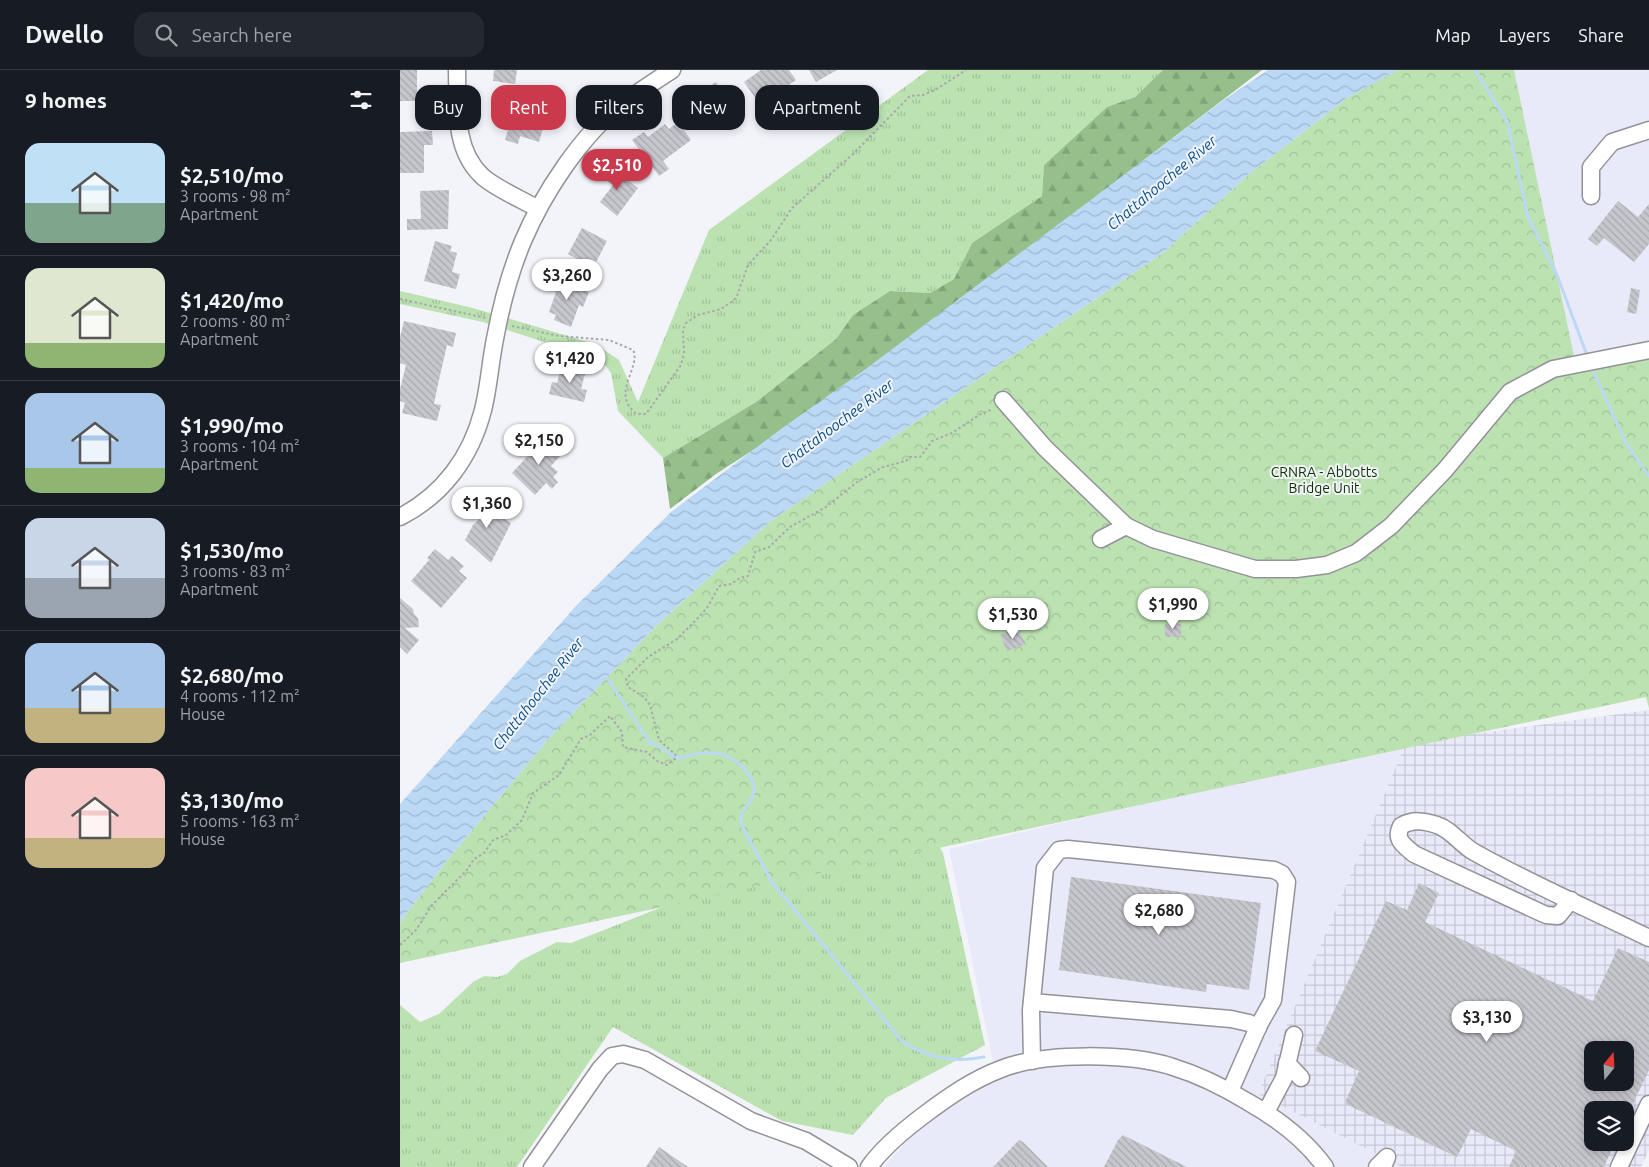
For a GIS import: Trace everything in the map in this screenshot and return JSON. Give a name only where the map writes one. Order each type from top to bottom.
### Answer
[{"type":"street","points":[[456,70],[458,120],[462,145],[471,162],[482,176],[538,209]]},
{"type":"street","points":[[400,517],[420,506],[445,485],[466,456],[484,409],[499,322],[507,288],[523,242],[538,209],[567,165],[598,127],[621,105],[672,70]]},
{"type":"street","points":[[1591,196],[1591,167],[1612,142],[1649,130]]},
{"type":"street","points":[[1008,406],[1045,448],[1126,526],[1153,539],[1255,569],[1296,569],[1327,565],[1356,553],[1391,526],[1445,470],[1510,392],[1553,369],[1649,350]]},
{"type":"street","points":[[1101,540],[1126,526]]},
{"type":"street","points":[[1571,900],[1558,916],[1546,915],[1414,854],[1398,840],[1397,834],[1400,826],[1408,822],[1420,821],[1439,826],[1472,851],[1649,938]]},
{"type":"street","points":[[1032,1061],[1032,1002],[1045,868],[1059,850],[1068,849],[1274,870],[1282,874],[1287,882],[1273,1000],[1258,1028],[1230,1091]]},
{"type":"street","points":[[1032,1002],[1231,1019],[1249,1022],[1258,1028]]},
{"type":"street","points":[[1266,1112],[1284,1078],[1294,1035]]},
{"type":"street","points":[[532,1167],[600,1069],[612,1056],[623,1054],[646,1060],[751,1121],[806,1141],[849,1167]]},
{"type":"street","points":[[869,1167],[876,1157],[916,1122],[956,1091],[1002,1069],[1032,1061],[1073,1057],[1136,1060],[1172,1067],[1230,1091],[1266,1112],[1297,1135],[1325,1167]]},
{"type":"street","points":[[1287,1063],[1302,1078]]},
{"type":"street","points":[[1620,1167],[1649,1104]]},
{"type":"street","points":[[1377,1167],[1387,1157],[1383,1167]]},
{"type":"path","points":[[400,300],[559,336],[609,340],[633,350],[636,357],[627,386],[627,402],[637,414],[646,414],[681,365],[684,353],[683,330],[686,323],[698,315],[722,309],[733,301],[737,296],[748,265],[771,240],[792,208],[853,154],[910,96],[923,95],[935,90],[966,70]]},
{"type":"path","points":[[400,944],[413,933],[432,905],[470,867],[474,859],[484,853],[492,840],[506,835],[522,820],[533,793],[559,775],[581,739],[590,734],[610,716],[622,732],[623,747],[647,752],[657,761],[667,765],[676,758],[675,754],[659,740],[650,705],[644,697],[628,687],[626,679],[648,657],[677,638],[702,614],[719,586],[731,584],[740,578],[748,576],[755,552],[769,547],[790,527],[826,507],[857,482],[884,467],[910,457],[920,457],[932,441],[952,433],[979,415],[1000,406],[1008,406]]},
{"type":"shaded area","points":[[1514,70],[1649,70],[1649,341],[1572,356]]},
{"type":"shaded area","points":[[1649,710],[1649,1150],[1641,1167],[1402,1167],[1258,1094],[1406,743]]},
{"type":"shaded area","points":[[1406,743],[1258,1094],[1402,1167],[884,1167],[915,1132],[995,1071],[949,849]]},
{"type":"green space","points":[[928,70],[1163,70],[1135,97],[1107,107],[1044,165],[1042,196],[972,243],[954,279],[930,293],[890,291],[853,315],[836,339],[756,402],[663,458],[618,411],[611,373],[602,361],[483,322],[400,304],[400,291],[473,308],[595,344],[619,360],[638,402],[709,230],[846,130],[879,130],[879,106]]},
{"type":"green space","points":[[1163,70],[1262,70],[1115,182],[972,308],[716,474],[670,509],[663,458],[756,402],[836,339],[853,315],[890,291],[930,293],[954,279],[972,243],[1042,196],[1044,165],[1107,107],[1135,97]]},
{"type":"green space","name":"CRNRA - Abbotts Bridge Unit","points":[[1397,70],[1514,70],[1574,356],[1649,341],[1649,708],[1646,697],[400,963],[400,922],[449,858],[550,737],[656,626],[772,520],[1164,252],[1248,175],[1347,98]]},
{"type":"green space","points":[[913,800],[943,853],[985,1045],[886,1098],[853,1135],[782,1121],[613,1027],[517,1167],[400,1167],[400,1005],[420,1022],[439,1014],[473,982],[484,976],[497,977],[507,974],[520,961],[557,942],[571,943],[700,892],[779,876]]},
{"type":"water","name":"Chattahoochee River","points":[[1268,70],[1398,70],[1347,98],[1248,175],[1164,252],[772,520],[656,626],[550,737],[449,858],[400,922],[400,804],[576,606],[671,512],[781,429],[867,368],[1221,102]]},
{"type":"building","points":[[400,70],[417,70],[415,101],[400,101]]},
{"type":"building","points":[[494,70],[517,70],[515,84],[493,81]]},
{"type":"building","points":[[761,70],[789,70],[796,80],[789,85],[755,85],[755,98],[744,82]]},
{"type":"building","points":[[809,70],[837,70],[816,82]]},
{"type":"building","points":[[665,124],[669,129],[672,127],[672,130],[684,130],[691,140],[663,161],[669,169],[659,176],[632,140],[644,132],[648,137],[657,130],[662,130],[662,126]]},
{"type":"building","points":[[508,130],[542,130],[539,142],[520,136],[518,144],[505,140]]},
{"type":"building","points":[[432,131],[433,145],[424,145],[424,173],[400,173],[400,132]]},
{"type":"building","points":[[609,166],[638,188],[617,216],[600,202],[613,185],[601,176]]},
{"type":"building","points":[[449,190],[448,229],[407,230],[407,219],[421,219],[420,191]]},
{"type":"building","points":[[1618,201],[1638,217],[1649,204],[1649,244],[1634,262],[1604,238],[1597,246],[1588,239]]},
{"type":"building","points":[[582,228],[607,241],[593,268],[568,254]]},
{"type":"building","points":[[435,241],[452,246],[450,251],[457,253],[452,272],[460,274],[456,289],[424,281]]},
{"type":"building","points":[[553,278],[589,292],[583,307],[579,305],[571,327],[554,320],[556,315],[549,312],[556,292],[549,289]]},
{"type":"building","points":[[1631,288],[1640,290],[1636,314],[1627,312]]},
{"type":"building","points":[[404,321],[456,333],[453,347],[447,345],[438,384],[434,404],[441,405],[437,421],[402,413],[405,403],[400,401],[400,389],[406,365],[400,363],[400,337]]},
{"type":"building","points":[[562,364],[586,370],[581,389],[587,390],[584,402],[549,394],[552,382],[557,383]]},
{"type":"building","points":[[540,432],[563,453],[551,466],[558,472],[553,477],[558,482],[552,489],[546,483],[535,495],[512,473],[537,446],[532,441]]},
{"type":"building","points":[[479,493],[496,508],[493,512],[511,523],[491,563],[465,540],[473,525],[485,514],[469,503]]},
{"type":"building","points":[[435,549],[448,560],[452,556],[464,566],[459,571],[467,578],[441,608],[411,581],[429,560],[427,558]]},
{"type":"building","points":[[400,598],[413,609],[414,614],[418,618],[419,627],[405,628],[419,640],[407,654],[400,647]]},
{"type":"building","points":[[1165,624],[1181,624],[1181,637],[1165,637]]},
{"type":"building","points":[[1017,628],[1026,644],[1007,651],[1000,635]]},
{"type":"building","points":[[1071,877],[1261,903],[1249,990],[1207,984],[1206,992],[1059,970]]},
{"type":"building","points":[[1419,883],[1439,893],[1425,922],[1593,1001],[1618,948],[1649,962],[1649,1070],[1634,1102],[1584,1101],[1584,1151],[1611,1151],[1604,1167],[1509,1167],[1516,1151],[1471,1129],[1457,1157],[1346,1104],[1359,1071],[1315,1051],[1386,901],[1407,910]]},
{"type":"building","points":[[1123,1135],[1187,1167],[1104,1167],[1118,1140]]},
{"type":"building","points":[[1019,1140],[1023,1142],[1048,1167],[993,1167]]},
{"type":"building","points":[[659,1147],[688,1167],[646,1167]]},
{"type":"waterway","points":[[1475,70],[1507,121],[1528,217],[1557,275],[1588,358]]},
{"type":"waterway","points":[[1591,366],[1626,443],[1649,476]]},
{"type":"waterway","points":[[607,678],[650,743],[660,747],[676,758],[713,753],[728,757],[742,766],[755,788],[752,798],[742,813],[741,824],[771,881],[901,1040],[920,1051],[941,1058],[973,1059],[984,1057]]}]
